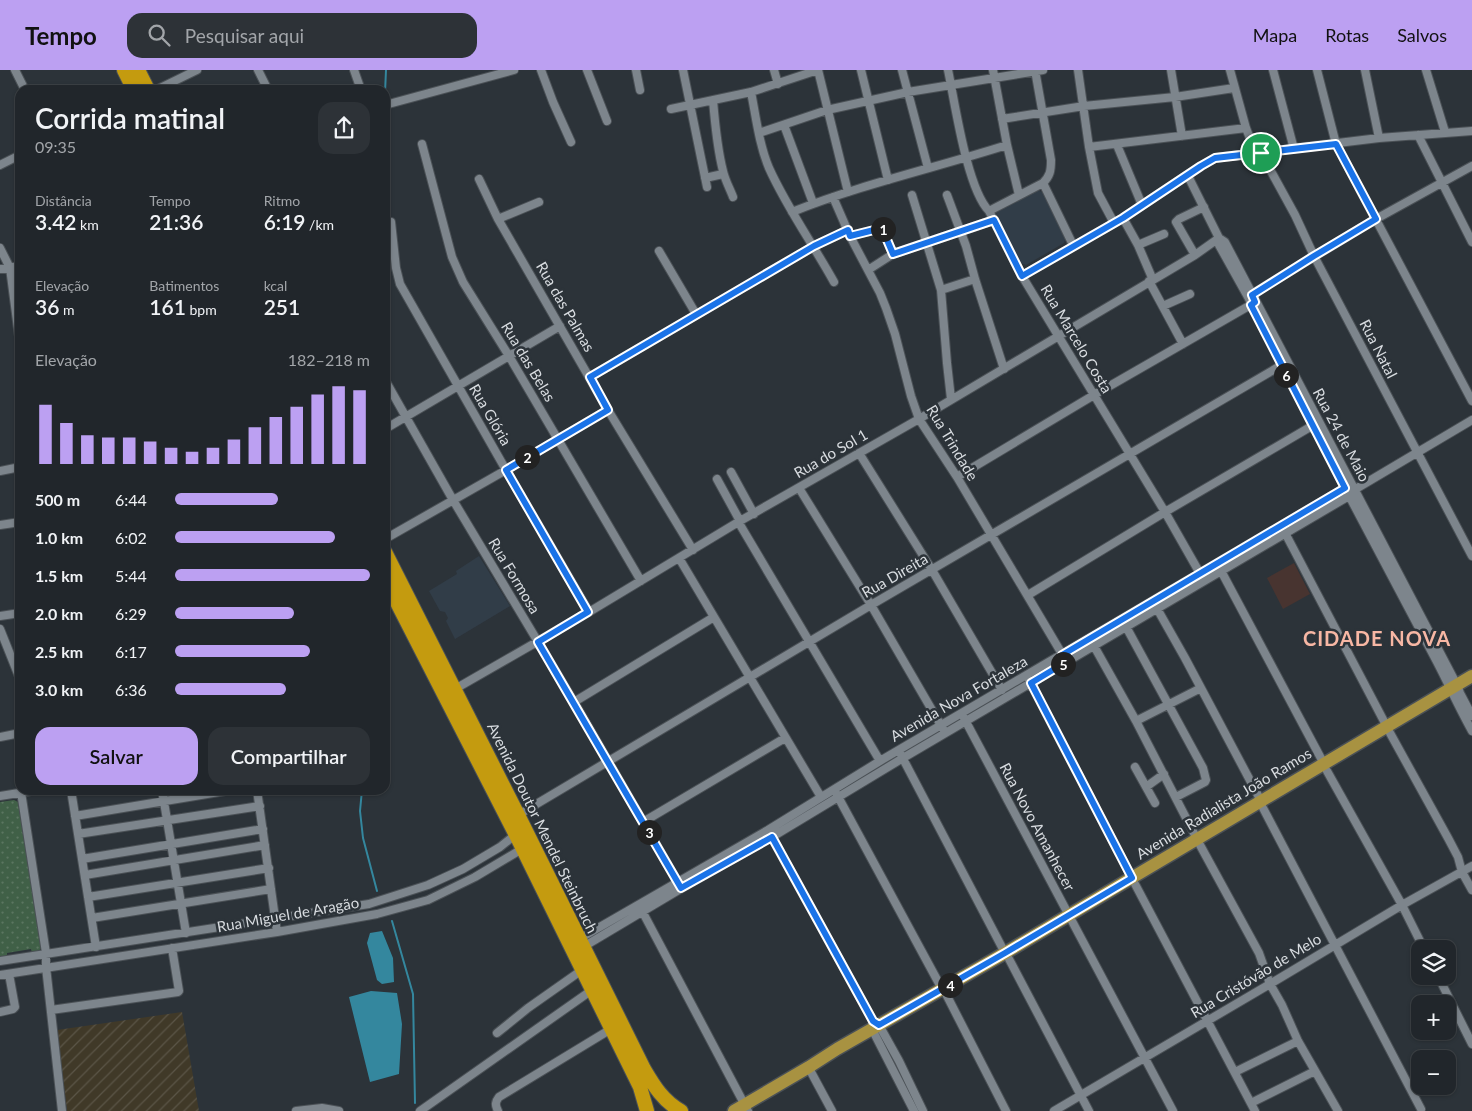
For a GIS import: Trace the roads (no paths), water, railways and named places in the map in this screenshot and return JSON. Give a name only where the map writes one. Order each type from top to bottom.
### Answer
[{"type":"highway","points":[[124,70],[132,85]]},
{"type":"highway","points":[[138,70],[146,85]]},
{"type":"highway","name":"Avenida Doutor Mendel Steinbruch","points":[[390,562],[644,1069],[662,1097],[671,1106],[681,1111]]},
{"type":"highway","name":"Avenida Doutor Mendel Steinbruch","points":[[390,589],[640,1087],[647,1111]]},
{"type":"main road","name":"Avenida Radialista João Ramos","points":[[744,1109],[876,1028],[1007,956],[1455,691],[1472,676]]},
{"type":"main road","name":"Avenida Radialista João Ramos","points":[[1455,691],[1472,686]]},
{"type":"main road","name":"Avenida Radialista João Ramos","points":[[744,1109],[811,1072],[876,1028]]},
{"type":"street","points":[[15,70],[22,85]]},
{"type":"street","points":[[166,85],[197,70]]},
{"type":"street","points":[[258,70],[266,85]]},
{"type":"street","points":[[354,70],[358,85]]},
{"type":"street","points":[[390,104],[514,70]]},
{"type":"street","points":[[541,70],[571,142]]},
{"type":"street","points":[[587,70],[607,121]]},
{"type":"street","points":[[636,70],[640,90]]},
{"type":"street","points":[[683,70],[706,182],[723,174]]},
{"type":"street","points":[[774,70],[778,84]]},
{"type":"street","points":[[671,109],[751,92],[818,70],[848,192]]},
{"type":"street","points":[[861,70],[888,180]]},
{"type":"street","points":[[902,70],[928,168]]},
{"type":"street","name":"Rua Marcelo Costa","points":[[948,70],[966,158],[984,206],[994,220],[1022,276],[1204,580]]},
{"type":"street","points":[[759,133],[828,110],[908,92],[951,86],[994,74],[1038,70],[1051,171],[1043,183],[989,211]]},
{"type":"street","points":[[1078,70],[1089,147],[1098,193],[1114,223]]},
{"type":"street","points":[[1171,70],[1182,136]]},
{"type":"street","name":"Rua Natal","points":[[1230,70],[1246,128],[1258,153],[1295,215],[1314,256],[1472,556]]},
{"type":"street","points":[[1274,70],[1294,148]]},
{"type":"street","points":[[1317,70],[1336,144],[1472,401]]},
{"type":"street","points":[[1365,70],[1379,138]]},
{"type":"street","points":[[1426,70],[1445,132]]},
{"type":"street","points":[[994,74],[1007,145],[1019,195]]},
{"type":"street","points":[[1002,119],[1084,106],[1175,97],[1234,88]]},
{"type":"street","points":[[751,92],[763,150],[769,168],[792,212],[834,282]]},
{"type":"street","points":[[713,100],[716,136],[723,174],[733,197]]},
{"type":"street","points":[[784,125],[813,203]]},
{"type":"street","points":[[1089,147],[1246,128]]},
{"type":"street","points":[[1022,276],[1123,218],[1215,158],[1379,138],[1472,130]]},
{"type":"street","points":[[1418,135],[1472,242]]},
{"type":"street","name":"Rua das Belas","points":[[422,144],[452,257],[463,282],[509,356],[641,581]]},
{"type":"street","points":[[1117,144],[1142,205]]},
{"type":"street","points":[[792,212],[833,196],[1007,145]]},
{"type":"street","points":[[0,165],[15,158]]},
{"type":"street","points":[[957,477],[1183,344],[1252,300],[1314,256],[1472,166]]},
{"type":"street","name":"Rua 24 de Maio","points":[[1188,176],[1219,238],[1219,245],[1252,300],[1350,492],[1440,660],[1472,731]]},
{"type":"street","name":"Rua das Palmas","points":[[480,179],[498,219],[608,410],[693,550]]},
{"type":"street","points":[[1043,183],[1073,245]]},
{"type":"street","points":[[912,195],[941,290],[951,399]]},
{"type":"street","points":[[946,195],[966,246],[1004,369]]},
{"type":"street","name":"Rua Trindade","points":[[833,196],[886,308],[913,402],[920,419],[957,477],[1064,658]]},
{"type":"street","points":[[498,219],[538,202]]},
{"type":"street","points":[[1195,255],[1176,222],[1204,207]]},
{"type":"street","points":[[1123,218],[1138,245],[1151,280],[1183,344]]},
{"type":"street","points":[[868,270],[893,254],[994,220]]},
{"type":"street","name":"Rua Glória","points":[[391,222],[400,284],[588,612]]},
{"type":"street","points":[[590,377],[814,246],[849,233],[882,228],[893,254]]},
{"type":"street","points":[[1138,245],[1164,234]]},
{"type":"street","name":"Rua do Sol 1","points":[[455,689],[920,419],[1195,255],[1219,238]]},
{"type":"street","points":[[0,248],[10,268],[15,306]]},
{"type":"street","points":[[659,251],[696,314]]},
{"type":"street","points":[[0,269],[15,267]]},
{"type":"street","points":[[941,290],[975,279]]},
{"type":"street","points":[[1163,306],[1190,294]]},
{"type":"street","points":[[390,426],[560,326]]},
{"type":"street","name":"Rua Direita","points":[[518,815],[1128,454],[1284,364]]},
{"type":"street","name":"Rua Formosa","points":[[390,389],[453,500],[574,702],[680,885]]},
{"type":"street","points":[[390,536],[608,410]]},
{"type":"street","name":"Avenida Nova Fortaleza","points":[[581,943],[770,833],[838,796],[901,754],[1029,680],[1122,620],[1204,580],[1219,567],[1417,454],[1472,420]]},
{"type":"street","points":[[1028,595],[1315,424]]},
{"type":"street","points":[[859,453],[932,570],[1002,690]]},
{"type":"street","points":[[0,471],[15,468]]},
{"type":"street","points":[[731,472],[754,514]]},
{"type":"street","points":[[717,479],[740,522],[880,761]]},
{"type":"street","points":[[799,488],[871,606],[943,730]]},
{"type":"street","points":[[0,526],[15,523]]},
{"type":"street","points":[[1283,529],[1448,838],[1458,858],[1462,872],[1472,890]]},
{"type":"street","points":[[679,558],[821,797]]},
{"type":"street","points":[[1219,567],[1325,768],[1402,904],[1420,940]]},
{"type":"street","name":"Avenida Nova Fortaleza","points":[[1064,658],[1094,646],[1126,627],[1200,573],[1219,567]]},
{"type":"street","points":[[1155,604],[1201,688],[1421,1109]]},
{"type":"street","points":[[0,616],[15,614]]},
{"type":"street","points":[[574,702],[714,617]]},
{"type":"street","points":[[1122,620],[1203,768],[1206,780],[1176,797]]},
{"type":"street","points":[[0,629],[15,666]]},
{"type":"street","points":[[1094,646],[1259,953],[1270,984],[1282,1004],[1298,1041],[1338,1111]]},
{"type":"street","points":[[1029,680],[1255,1111]]},
{"type":"street","name":"Avenida Nova Fortaleza","points":[[964,717],[1002,690],[1029,680]]},
{"type":"street","points":[[1136,721],[1201,688]]},
{"type":"street","name":"Rua 24 de Maio","points":[[1455,691],[1472,716]]},
{"type":"street","name":"Rua Novo Amanhecer","points":[[964,717],[1173,1111]]},
{"type":"street","points":[[0,736],[15,734]]},
{"type":"street","points":[[643,822],[785,738]]},
{"type":"street","points":[[901,754],[1090,1111]]},
{"type":"street","name":"Avenida Nova Fortaleza","points":[[770,833],[821,797],[880,761],[901,754]]},
{"type":"street","points":[[1135,768],[1155,803]]},
{"type":"street","points":[[1146,787],[1164,774]]},
{"type":"street","points":[[834,789],[1006,1111]]},
{"type":"street","points":[[0,796],[15,793]]},
{"type":"street","points":[[21,795],[46,953],[62,1111]]},
{"type":"street","points":[[72,795],[96,947]]},
{"type":"street","points":[[163,795],[186,933]]},
{"type":"street","points":[[75,816],[201,795]]},
{"type":"street","points":[[257,795],[277,932]]},
{"type":"street","points":[[78,834],[168,822],[260,806]]},
{"type":"street","points":[[82,859],[263,829]]},
{"type":"street","points":[[770,833],[876,1028],[899,1061],[923,1111]]},
{"type":"street","name":"Rua Miguel de Aragão","points":[[0,961],[276,920],[369,904],[428,885],[454,873],[500,847],[515,835]]},
{"type":"street","points":[[85,875],[265,845]]},
{"type":"street","name":"Rua Miguel de Aragão","points":[[0,975],[277,932],[371,915],[428,900],[475,877],[522,849]]},
{"type":"street","name":"Rua Cristóvão de Melo","points":[[1054,1111],[1402,904],[1472,866]]},
{"type":"street","points":[[88,897],[269,868]]},
{"type":"street","points":[[92,918],[272,889]]},
{"type":"street","points":[[369,904],[371,915]]},
{"type":"street","points":[[641,909],[744,1109]]},
{"type":"street","points":[[51,1010],[178,992],[172,948]]},
{"type":"street","points":[[497,1032],[582,970]]},
{"type":"street","points":[[0,1012],[15,1007],[9,974]]},
{"type":"street","points":[[1442,985],[1472,1044]]},
{"type":"street","points":[[420,1111],[592,990]]},
{"type":"street","points":[[876,1028],[890,1066],[914,1111]]},
{"type":"street","points":[[498,1111],[495,1105],[499,1098],[611,1029]]},
{"type":"street","points":[[1235,1072],[1298,1041]]},
{"type":"street","points":[[890,1066],[899,1061]]},
{"type":"street","points":[[1251,1103],[1315,1071]]},
{"type":"street","points":[[811,1072],[832,1111]]},
{"type":"street","points":[[296,1111],[322,1108],[339,1111]]},
{"type":"water","points":[[382,931],[393,958],[394,982],[382,984],[377,980],[367,943],[370,933]]},
{"type":"water","points":[[371,991],[397,993],[402,1024],[399,1074],[370,1082],[349,997]]},
{"type":"waterway","points":[[385,85],[386,70]]},
{"type":"waterway","points":[[362,795],[360,811],[363,838],[377,891]]},
{"type":"waterway","points":[[392,921],[413,994],[415,1103]]},
{"type":"district","name":"CIDADE NOVA","points":[[1377,639]]}]
